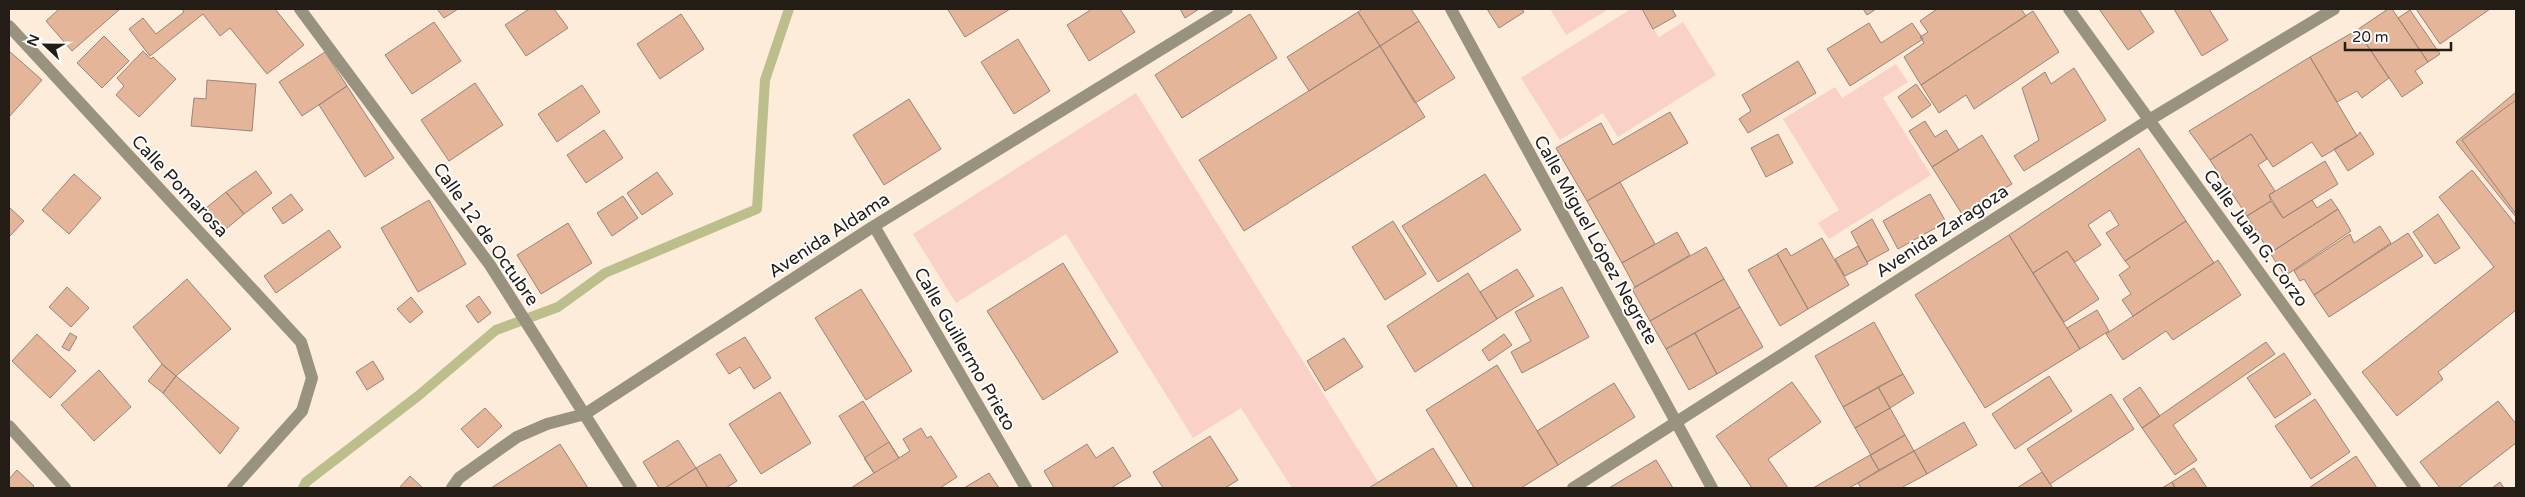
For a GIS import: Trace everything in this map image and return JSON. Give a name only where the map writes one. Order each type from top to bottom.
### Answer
[{"type":"street","name":"Calle 12 de Octubre","points":[[300,9],[490,265],[632,488]]},
{"type":"street","name":"Avenida Aldama","points":[[452,488],[459,478],[517,437],[547,424],[586,414],[874,226],[1227,9]]},
{"type":"street","name":"Calle Miguel López Negrete","points":[[1451,9],[1712,488]]},
{"type":"street","name":"Calle Juan G. Corzo","points":[[2069,9],[2415,488]]},
{"type":"street","name":"Avenida Zaragoza","points":[[1573,488],[2149,120],[2334,9]]},
{"type":"street","name":"Calle Pomarosa","points":[[9,26],[301,342],[312,378],[302,411],[232,488]]},
{"type":"street","name":"Calle Guillermo Prieto","points":[[874,226],[1026,488]]},
{"type":"street","points":[[9,426],[65,488]]},
{"type":"shaded area","points":[[1550,9],[1609,9],[1566,35]]},
{"type":"shaded area","points":[[1631,9],[1641,9],[1659,37],[1683,22],[1716,75],[1618,137],[1603,113],[1560,140],[1521,78]]},
{"type":"shaded area","points":[[1896,64],[1908,82],[1883,98],[1931,175],[1829,239],[1818,223],[1839,210],[1783,119],[1835,87],[1842,98]]},
{"type":"shaded area","points":[[1136,93],[1382,488],[1292,488],[1241,408],[1193,438],[1066,234],[956,303],[913,234]]},
{"type":"building","points":[[59,9],[120,9],[72,51],[46,21]]},
{"type":"building","points":[[182,9],[275,9],[304,45],[267,74],[230,28],[220,36],[203,14],[150,56],[129,29],[143,18],[156,34],[184,12]]},
{"type":"building","points":[[437,9],[458,9],[444,18]]},
{"type":"building","points":[[529,9],[554,9],[568,28],[526,56],[505,25]]},
{"type":"building","points":[[1010,9],[965,37],[948,10]]},
{"type":"building","points":[[1092,9],[1120,9],[1135,32],[1089,61],[1067,25]]},
{"type":"building","points":[[1180,9],[1199,9],[1185,18]]},
{"type":"building","points":[[1363,9],[1411,9],[1419,21],[1380,46],[1358,12]]},
{"type":"building","points":[[1487,9],[1522,9],[1524,12],[1499,28]]},
{"type":"building","points":[[1642,9],[1672,9],[1676,16],[1653,29]]},
{"type":"building","points":[[1863,9],[1876,9],[1867,15]]},
{"type":"building","points":[[1937,9],[2021,9],[2026,16],[1921,85],[1904,57],[1924,43],[1920,37],[1928,32],[1920,21]]},
{"type":"building","points":[[2099,9],[2139,9],[2154,32],[2128,50]]},
{"type":"building","points":[[2174,9],[2209,9],[2228,40],[2202,56]]},
{"type":"building","points":[[2388,9],[2392,9],[2428,62],[2415,71],[2423,83],[2402,97],[2357,30]]},
{"type":"building","points":[[2416,9],[2490,9],[2440,44]]},
{"type":"building","points":[[2410,10],[2440,54],[2428,62],[2398,18]]},
{"type":"building","points":[[2033,11],[2059,52],[1974,109],[1966,95],[1939,113],[1921,85]]},
{"type":"building","points":[[1358,12],[1380,46],[1309,91],[1287,57]]},
{"type":"building","points":[[681,14],[704,49],[660,79],[637,44]]},
{"type":"building","points":[[1250,14],[1277,58],[1182,118],[1155,75]]},
{"type":"building","points":[[1419,21],[1455,78],[1415,103],[1380,46]]},
{"type":"building","points":[[434,22],[461,61],[412,94],[385,55]]},
{"type":"building","points":[[1869,23],[1881,43],[1912,23],[1923,39],[1850,86],[1827,49]]},
{"type":"building","points":[[2357,30],[2389,78],[2362,98],[2357,91],[2337,102],[2310,57]]},
{"type":"building","points":[[104,36],[129,61],[102,88],[77,63]]},
{"type":"building","points":[[1018,39],[1050,91],[1014,114],[981,62]]},
{"type":"building","points":[[1380,46],[1425,117],[1244,231],[1199,160]]},
{"type":"building","points":[[9,51],[42,80],[9,117]]},
{"type":"building","points":[[143,51],[151,59],[153,57],[176,79],[139,117],[116,95],[124,86],[117,78]]},
{"type":"building","points":[[325,52],[347,86],[302,116],[279,82]]},
{"type":"building","points":[[2310,57],[2357,136],[2322,157],[2312,142],[2273,167],[2251,134],[2210,160],[2189,131]]},
{"type":"building","points":[[1798,61],[1816,93],[1748,133],[1739,119],[1751,111],[1742,95]]},
{"type":"building","points":[[2074,68],[2106,120],[2024,171],[2014,156],[2039,140],[2022,88],[2045,72],[2051,84]]},
{"type":"building","points":[[207,80],[256,84],[252,131],[191,126],[194,98],[206,99]]},
{"type":"building","points":[[475,83],[503,125],[449,161],[421,120]]},
{"type":"building","points":[[1916,84],[1931,105],[1912,118],[1898,97]]},
{"type":"building","points":[[582,85],[600,112],[557,142],[538,114]]},
{"type":"building","points":[[347,86],[394,158],[365,177],[319,105]]},
{"type":"building","points":[[2516,92],[2516,217],[2456,142]]},
{"type":"building","points":[[909,99],[941,149],[884,185],[853,135]]},
{"type":"building","points":[[2516,100],[2516,214],[2462,140]]},
{"type":"building","points":[[1670,112],[1688,143],[1587,201],[1556,148],[1601,123],[1613,145]]},
{"type":"building","points":[[1925,121],[1935,137],[1946,130],[1959,150],[1932,167],[1909,131]]},
{"type":"building","points":[[604,130],[623,158],[586,183],[567,155]]},
{"type":"building","points":[[2360,132],[2374,154],[2348,171],[2334,149],[2357,136]]},
{"type":"building","points":[[1778,134],[1793,163],[1766,177],[1751,148]]},
{"type":"building","points":[[2251,134],[2267,159],[2258,165],[2275,191],[2269,195],[2271,201],[2247,216],[2210,160]]},
{"type":"building","points":[[1982,135],[2012,184],[1962,214],[1932,167]]},
{"type":"building","points":[[2139,148],[2186,221],[2125,261],[2106,233],[2119,225],[2110,210],[2088,225],[2101,245],[2075,262],[2067,251],[2033,273],[2009,235]]},
{"type":"building","points":[[2325,161],[2338,184],[2283,218],[2269,195]]},
{"type":"building","points":[[2472,170],[2516,225],[2516,310],[2438,372],[2443,379],[2397,416],[2362,372],[2494,267],[2439,197]]},
{"type":"building","points":[[256,171],[272,193],[244,214],[226,192]]},
{"type":"building","points":[[657,172],[673,194],[642,215],[627,193]]},
{"type":"building","points":[[74,174],[101,198],[69,234],[42,210]]},
{"type":"building","points":[[1485,174],[1521,230],[1438,282],[1402,226]]},
{"type":"building","points":[[1620,182],[1655,244],[1622,263],[1587,201]]},
{"type":"building","points":[[226,192],[244,214],[220,234],[201,212]]},
{"type":"building","points":[[291,194],[303,210],[283,224],[272,208]]},
{"type":"building","points":[[1930,194],[1946,222],[1898,249],[1883,221]]},
{"type":"building","points":[[623,196],[638,218],[612,236],[597,213]]},
{"type":"building","points":[[2331,199],[2338,209],[2270,253],[2247,216],[2271,201],[2283,218],[2312,200],[2317,208]]},
{"type":"building","points":[[429,200],[466,264],[418,292],[381,228]]},
{"type":"building","points":[[10,208],[24,221],[9,237],[9,210]]},
{"type":"building","points":[[2338,209],[2351,231],[2285,276],[2270,253]]},
{"type":"building","points":[[2438,214],[2460,248],[2435,264],[2413,232]]},
{"type":"building","points":[[1872,219],[1889,250],[1867,262],[1851,232]]},
{"type":"building","points":[[1393,221],[1426,274],[1385,300],[1352,247]]},
{"type":"building","points":[[2186,221],[2214,263],[2133,316],[2122,300],[2131,294],[2119,275],[2130,267],[2125,261]]},
{"type":"building","points":[[568,223],[592,263],[541,294],[517,255]]},
{"type":"building","points":[[2380,226],[2391,243],[2314,295],[2304,279],[2300,281],[2294,271],[2350,234],[2354,243]]},
{"type":"building","points":[[329,230],[341,247],[276,293],[264,276]]},
{"type":"building","points":[[1677,232],[1690,255],[1635,287],[1622,263]]},
{"type":"building","points":[[2408,233],[2423,256],[2329,317],[2314,295]]},
{"type":"building","points":[[2009,235],[2080,349],[1985,408],[1915,295]]},
{"type":"building","points":[[1822,238],[1849,285],[1808,309],[1777,254],[1786,248],[1791,256]]},
{"type":"building","points":[[1858,246],[1868,264],[1845,276],[1835,259]]},
{"type":"building","points":[[1706,247],[1724,279],[1650,321],[1632,289]]},
{"type":"building","points":[[2067,251],[2099,299],[2064,322],[2033,273]]},
{"type":"building","points":[[1777,254],[1808,309],[1780,326],[1748,270]]},
{"type":"building","points":[[2218,260],[2241,295],[2173,340],[2166,331],[2123,360],[2106,334]]},
{"type":"building","points":[[1063,263],[1118,352],[1043,400],[987,311]]},
{"type":"building","points":[[1517,269],[1534,296],[1497,319],[1480,292]]},
{"type":"building","points":[[1468,273],[1497,319],[1415,372],[1387,326]]},
{"type":"building","points":[[187,279],[231,329],[176,376],[162,364],[133,327]]},
{"type":"building","points":[[1724,279],[1740,307],[1666,349],[1650,321]]},
{"type":"building","points":[[67,287],[89,308],[71,327],[49,307]]},
{"type":"building","points":[[1562,287],[1589,337],[1522,373],[1511,352],[1531,341],[1515,312]]},
{"type":"building","points":[[861,289],[912,371],[866,400],[815,318]]},
{"type":"building","points":[[479,296],[491,313],[478,323],[466,306]]},
{"type":"building","points":[[411,297],[423,312],[410,323],[397,309]]},
{"type":"building","points":[[1740,307],[1763,347],[1717,374],[1695,333]]},
{"type":"building","points":[[2097,310],[2109,331],[2080,349],[2067,328]]},
{"type":"building","points":[[1874,322],[1903,374],[1843,407],[1815,356]]},
{"type":"building","points":[[70,333],[77,337],[69,351],[62,347]]},
{"type":"building","points":[[1695,333],[1717,374],[1689,390],[1666,349]]},
{"type":"building","points":[[37,334],[76,371],[50,398],[12,361]]},
{"type":"building","points":[[1504,334],[1512,345],[1489,361],[1482,350]]},
{"type":"building","points":[[745,337],[771,378],[754,389],[740,367],[729,374],[716,354]]},
{"type":"building","points":[[1344,338],[1363,367],[1325,391],[1307,361]]},
{"type":"building","points":[[2266,342],[2275,354],[2173,425],[2197,460],[2175,475],[2142,428]]},
{"type":"building","points":[[2284,353],[2311,394],[2275,418],[2247,378]]},
{"type":"building","points":[[373,361],[384,379],[367,390],[356,372]]},
{"type":"building","points":[[162,364],[176,376],[163,393],[148,381]]},
{"type":"building","points":[[1497,365],[1558,465],[1521,488],[1474,488],[1426,410]]},
{"type":"building","points":[[99,370],[131,407],[94,441],[61,405]]},
{"type":"building","points":[[1903,374],[1914,393],[1890,408],[1878,387]]},
{"type":"building","points":[[176,376],[239,428],[220,454],[163,393]]},
{"type":"building","points":[[2049,376],[2072,411],[2015,449],[1992,414]]},
{"type":"building","points":[[1792,382],[1821,422],[1768,459],[1788,488],[1752,488],[1716,436]]},
{"type":"building","points":[[1614,383],[1635,417],[1558,465],[1537,431]]},
{"type":"building","points":[[1878,387],[1890,408],[1855,428],[1843,407]]},
{"type":"building","points":[[2140,387],[2160,416],[2142,428],[2123,399]]},
{"type":"building","points":[[780,392],[811,443],[761,474],[729,424]]},
{"type":"building","points":[[2111,394],[2134,429],[2050,484],[2027,449]]},
{"type":"building","points":[[2315,399],[2350,452],[2311,479],[2275,426]]},
{"type":"building","points":[[863,401],[899,458],[874,473],[839,416]]},
{"type":"building","points":[[2498,401],[2516,424],[2516,443],[2458,488],[2440,488],[2420,462]]},
{"type":"building","points":[[485,408],[502,426],[478,448],[461,429]]},
{"type":"building","points":[[1890,408],[1905,435],[1871,455],[1855,428]]},
{"type":"building","points":[[1964,422],[1977,445],[1927,474],[1914,451]]},
{"type":"building","points":[[921,428],[927,438],[931,436],[957,477],[940,488],[851,488],[874,473],[864,458],[889,442],[899,458],[910,451],[903,439]]},
{"type":"building","points":[[1905,435],[1914,451],[1879,470],[1870,455]]},
{"type":"building","points":[[1210,436],[1238,480],[1225,488],[1163,488],[1153,472]]},
{"type":"building","points":[[678,440],[696,468],[665,488],[659,488],[643,462]]},
{"type":"building","points":[[560,444],[588,488],[491,488]]},
{"type":"building","points":[[1087,444],[1096,458],[1113,447],[1131,476],[1111,488],[1054,488],[1044,471]]},
{"type":"building","points":[[1433,448],[1458,488],[1369,488]]},
{"type":"building","points":[[1914,451],[1927,474],[1901,488],[1861,488],[1858,483]]},
{"type":"building","points":[[720,454],[737,481],[726,488],[708,488],[696,468]]},
{"type":"building","points":[[1870,455],[1879,470],[1858,483],[1849,488],[1813,488]]},
{"type":"building","points":[[2356,456],[2377,488],[2309,488]]},
{"type":"building","points":[[1656,460],[1673,488],[1609,488]]},
{"type":"building","points":[[696,468],[708,488],[665,488]]},
{"type":"building","points":[[2194,468],[2207,488],[2175,488],[2172,482]]},
{"type":"building","points":[[17,470],[34,486],[32,488],[9,488],[9,479]]},
{"type":"building","points":[[2042,472],[2053,488],[2017,488]]},
{"type":"building","points":[[989,473],[999,488],[964,488]]},
{"type":"building","points":[[410,476],[423,488],[399,488]]},
{"type":"building","points":[[2172,482],[2175,488],[2162,488]]},
{"type":"building","points":[[2500,482],[2504,488],[2492,488]]},
{"type":"waterway","points":[[303,488],[306,482],[418,396],[496,330],[558,307],[605,273],[757,209],[765,80],[789,9]]}]
